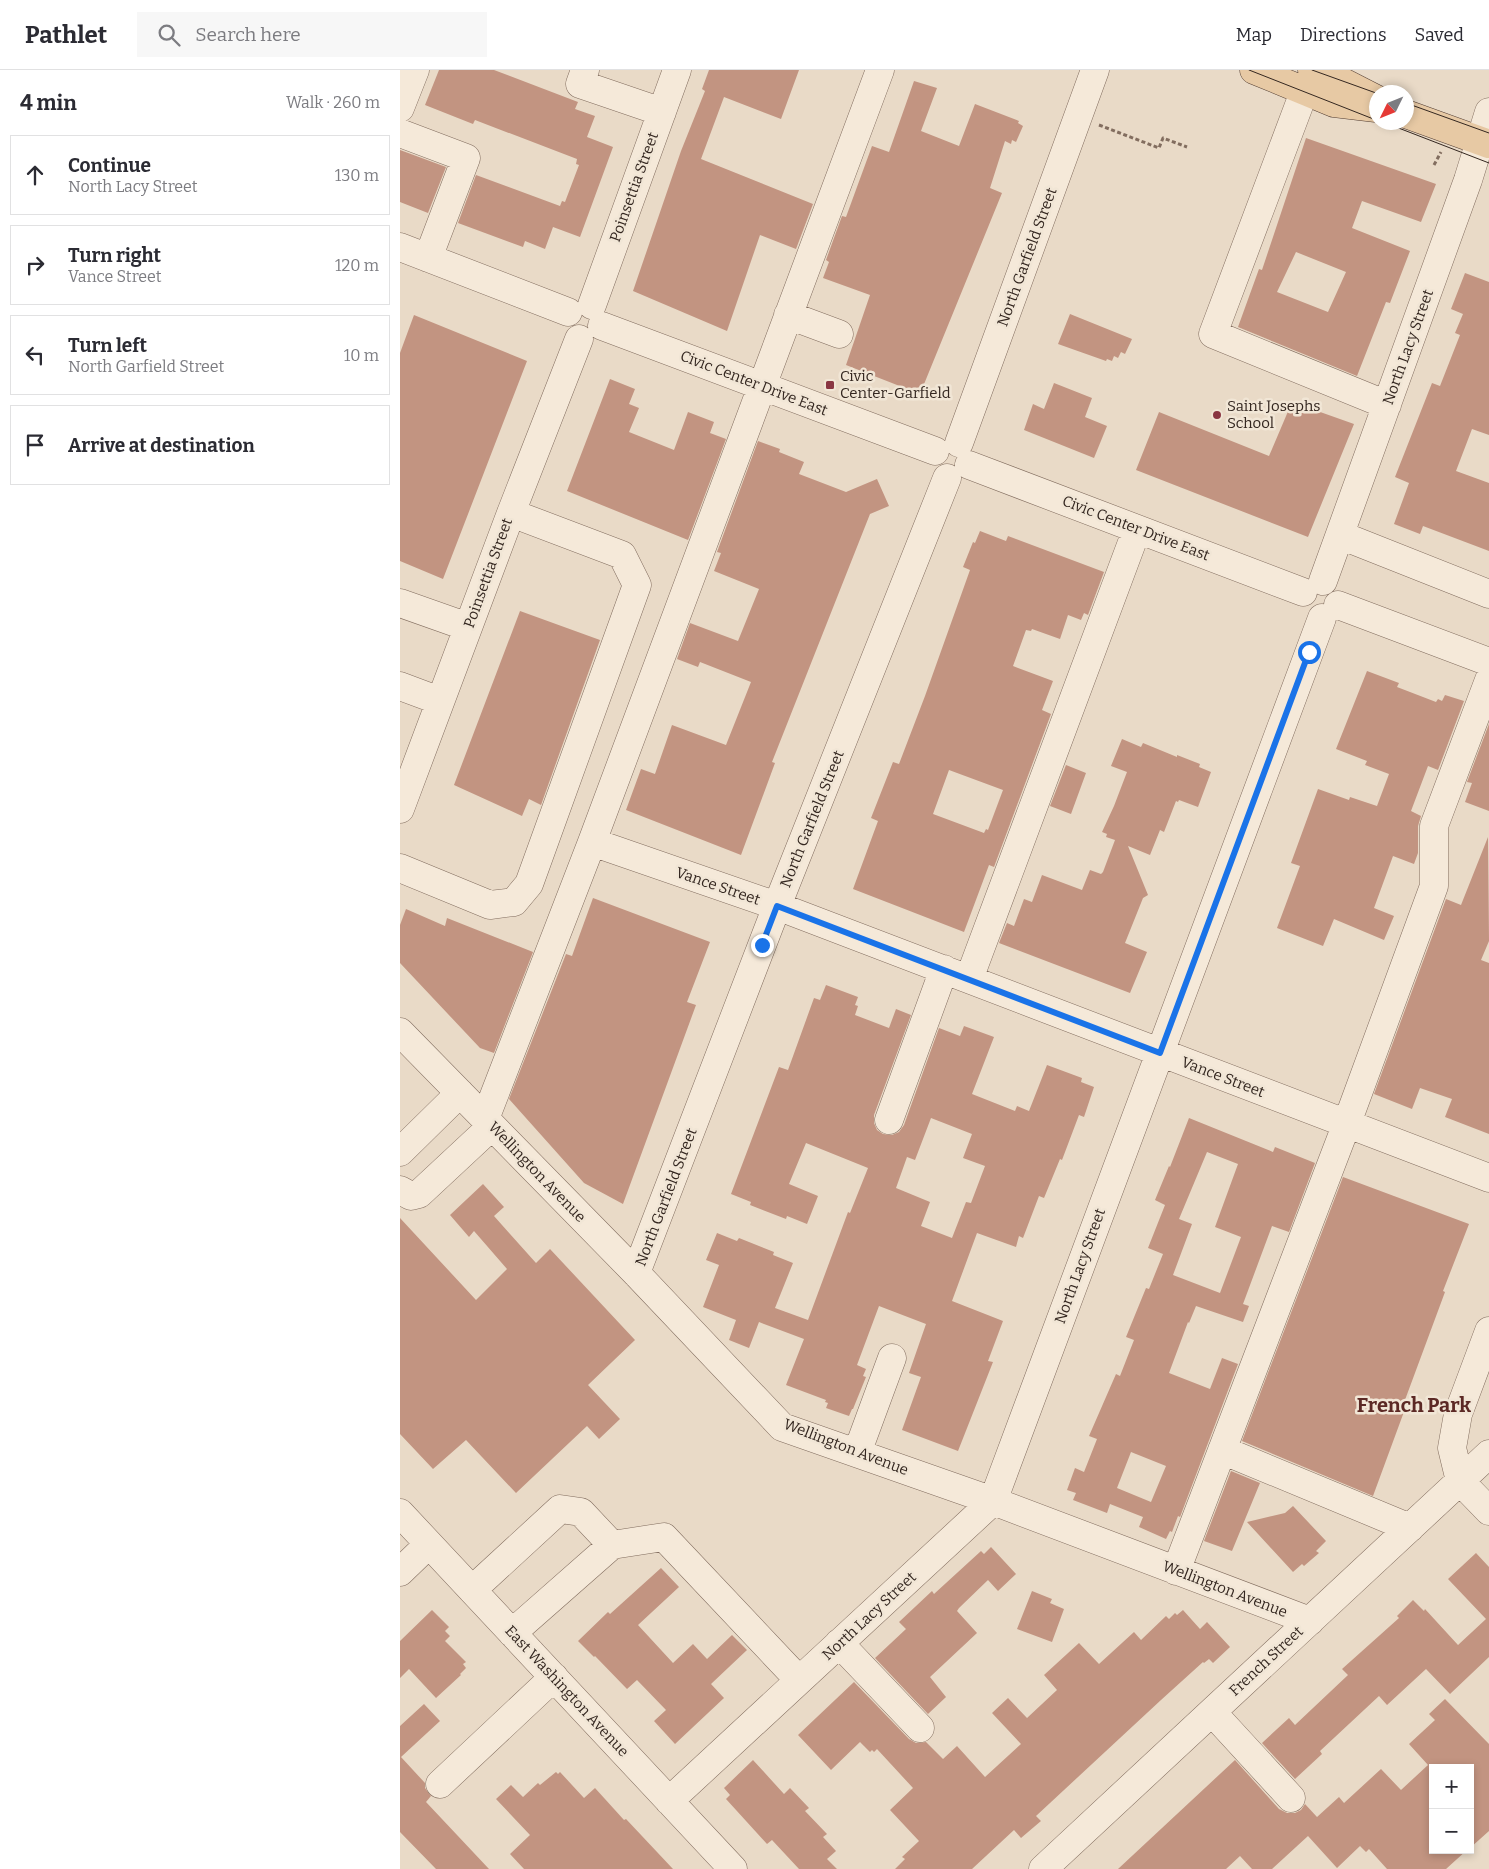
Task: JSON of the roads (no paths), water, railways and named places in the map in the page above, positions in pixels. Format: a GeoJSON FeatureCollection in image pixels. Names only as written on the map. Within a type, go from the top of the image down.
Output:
{"type":"FeatureCollection","features":[{"type":"Feature","properties":{"kind":"main road"},"geometry":{"type":"LineString","coordinates":[[1254,70],[1341,81],[1369,95]]}},
{"type":"Feature","properties":{"kind":"main road"},"geometry":{"type":"LineString","coordinates":[[1310,76],[1334,103],[1369,107]]}},
{"type":"Feature","properties":{"kind":"main road"},"geometry":{"type":"LineString","coordinates":[[1414,117],[1485,142]]}},
{"type":"Feature","properties":{"kind":"street"},"geometry":{"type":"LineString","coordinates":[[400,108],[415,70]]}},
{"type":"Feature","properties":{"kind":"street"},"geometry":{"type":"LineString","coordinates":[[585,70],[580,84],[662,112]]}},
{"type":"Feature","properties":{"kind":"street","name":"Poinsettia Street"},"geometry":{"type":"LineString","coordinates":[[400,809],[585,321],[677,70]]}},
{"type":"Feature","properties":{"kind":"street"},"geometry":{"type":"LineString","coordinates":[[400,1190],[411,1196],[419,1194],[489,1122],[880,70]]}},
{"type":"Feature","properties":{"kind":"street","name":"North Garfield Street"},"geometry":{"type":"LineString","coordinates":[[636,1274],[777,906],[952,459],[1095,70]]}},
{"type":"Feature","properties":{"kind":"street"},"geometry":{"type":"LineString","coordinates":[[1310,76],[1213,334],[1387,405]]}},
{"type":"Feature","properties":{"kind":"street","name":"North Lacy Street"},"geometry":{"type":"LineString","coordinates":[[1313,586],[1340,535],[1468,180],[1485,142],[1489,112]]}},
{"type":"Feature","properties":{"kind":"street"},"geometry":{"type":"LineString","coordinates":[[400,132],[466,158],[428,258]]}},
{"type":"Feature","properties":{"kind":"street","name":"Civic Center Drive East"},"geometry":{"type":"LineString","coordinates":[[400,247],[585,321],[1137,528],[1313,586]]}},
{"type":"Feature","properties":{"kind":"street"},"geometry":{"type":"LineString","coordinates":[[788,315],[838,334]]}},
{"type":"Feature","properties":{"kind":"street"},"geometry":{"type":"LineString","coordinates":[[400,868],[490,905],[514,902],[529,884],[637,586],[622,555],[511,513]]}},
{"type":"Feature","properties":{"kind":"street"},"geometry":{"type":"LineString","coordinates":[[889,1120],[957,974],[1137,528]]}},
{"type":"Feature","properties":{"kind":"street"},"geometry":{"type":"LineString","coordinates":[[1340,535],[1489,594]]}},
{"type":"Feature","properties":{"kind":"street"},"geometry":{"type":"LineString","coordinates":[[1313,586],[1302,599],[1303,606],[1314,617],[1330,611],[1489,662]]}},
{"type":"Feature","properties":{"kind":"street"},"geometry":{"type":"LineString","coordinates":[[400,603],[468,627]]}},
{"type":"Feature","properties":{"kind":"street","name":"North Lacy Street"},"geometry":{"type":"LineString","coordinates":[[669,1801],[993,1501],[1160,1053],[1330,611]]}},
{"type":"Feature","properties":{"kind":"street"},"geometry":{"type":"LineString","coordinates":[[1176,1571],[1347,1123],[1434,886],[1434,826],[1489,680]]}},
{"type":"Feature","properties":{"kind":"street"},"geometry":{"type":"LineString","coordinates":[[400,686],[440,701]]}},
{"type":"Feature","properties":{"kind":"street","name":"Vance Street"},"geometry":{"type":"LineString","coordinates":[[592,842],[777,906],[1489,1178]]}},
{"type":"Feature","properties":{"kind":"street","name":"Wellington Avenue"},"geometry":{"type":"LineString","coordinates":[[400,1032],[782,1427],[993,1501],[1310,1621]]}},
{"type":"Feature","properties":{"kind":"street"},"geometry":{"type":"LineString","coordinates":[[400,1152],[460,1093]]}},
{"type":"Feature","properties":{"kind":"street"},"geometry":{"type":"LineString","coordinates":[[1489,1331],[1458,1414],[1452,1448],[1460,1481],[1489,1512]]}},
{"type":"Feature","properties":{"kind":"street"},"geometry":{"type":"LineString","coordinates":[[857,1453],[892,1358]]}},
{"type":"Feature","properties":{"kind":"street"},"geometry":{"type":"LineString","coordinates":[[1222,1450],[1410,1528]]}},
{"type":"Feature","properties":{"kind":"street","name":"French Street"},"geometry":{"type":"LineString","coordinates":[[1043,1869],[1489,1454]]}},
{"type":"Feature","properties":{"kind":"street"},"geometry":{"type":"LineString","coordinates":[[472,1590],[560,1509],[581,1512],[612,1546]]}},
{"type":"Feature","properties":{"kind":"street","name":"East Washington Avenue"},"geometry":{"type":"LineString","coordinates":[[400,1513],[733,1869]]}},
{"type":"Feature","properties":{"kind":"street"},"geometry":{"type":"LineString","coordinates":[[512,1633],[612,1546],[664,1537],[799,1680]]}},
{"type":"Feature","properties":{"kind":"street"},"geometry":{"type":"LineString","coordinates":[[400,1572],[430,1544]]}},
{"type":"Feature","properties":{"kind":"street"},"geometry":{"type":"LineString","coordinates":[[839,1643],[920,1728]]}},
{"type":"Feature","properties":{"kind":"street"},"geometry":{"type":"LineString","coordinates":[[440,1784],[554,1677]]}},
{"type":"Feature","properties":{"kind":"street"},"geometry":{"type":"LineString","coordinates":[[1212,1712],[1291,1798]]}},
{"type":"Feature","properties":{"kind":"tram line"},"geometry":{"type":"LineString","coordinates":[[1249,70],[1369,117]]}},
{"type":"Feature","properties":{"kind":"tram line"},"geometry":{"type":"LineString","coordinates":[[1312,70],[1369,90]]}},
{"type":"Feature","properties":{"kind":"tram line"},"geometry":{"type":"LineString","coordinates":[[1414,106],[1489,133]]}},
{"type":"Feature","properties":{"kind":"tram line"},"geometry":{"type":"LineString","coordinates":[[1404,130],[1489,163]]}},
{"type":"Feature","properties":{"kind":"place","name":"Civic Center-Garfield"},"geometry":{"type":"Point","coordinates":[830,385]}},
{"type":"Feature","properties":{"kind":"place","name":"Saint Josephs School"},"geometry":{"type":"Point","coordinates":[1217,415]}},
{"type":"Feature","properties":{"kind":"district","name":"French Park"},"geometry":{"type":"Point","coordinates":[1414,1405]}}]}
